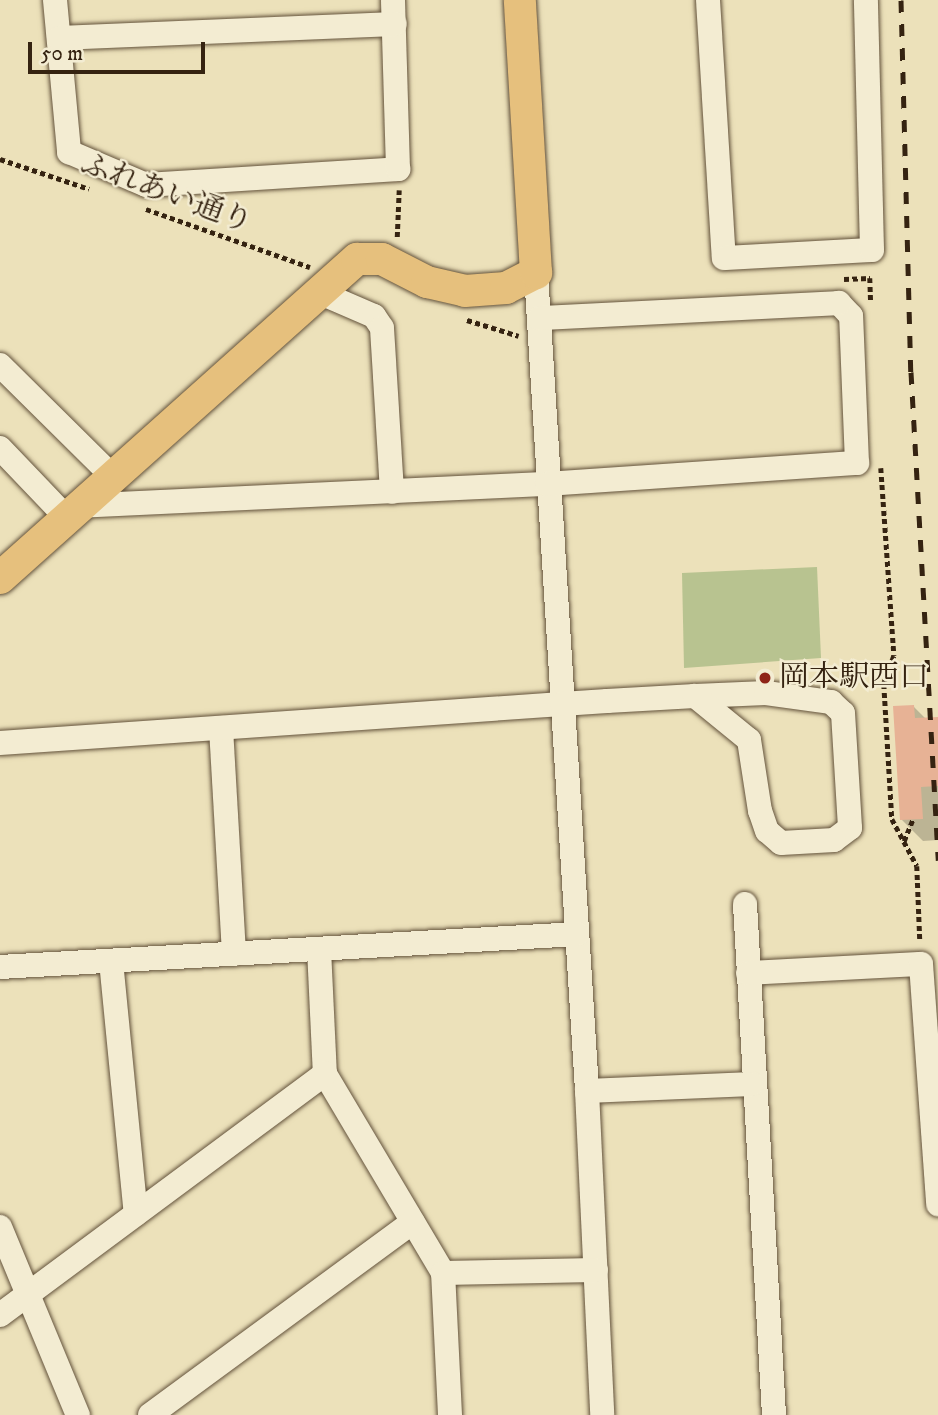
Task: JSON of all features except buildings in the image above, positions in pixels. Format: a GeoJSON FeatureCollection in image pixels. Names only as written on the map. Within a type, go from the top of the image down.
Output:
{"type":"FeatureCollection","features":[{"type":"Feature","properties":{"kind":"main road"},"geometry":{"type":"LineString","coordinates":[[0,578],[317,281],[357,259],[369,257],[392,263],[427,282],[466,290],[506,288],[536,273],[520,0]]}},
{"type":"Feature","properties":{"kind":"street"},"geometry":{"type":"LineString","coordinates":[[55,0],[69,152],[146,184],[398,169],[394,12],[59,38]]}},
{"type":"Feature","properties":{"kind":"street"},"geometry":{"type":"LineString","coordinates":[[708,0],[724,258],[872,250],[866,0]]}},
{"type":"Feature","properties":{"kind":"street"},"geometry":{"type":"LineString","coordinates":[[536,273],[547,484],[587,1091],[602,1415]]}},
{"type":"Feature","properties":{"kind":"street"},"geometry":{"type":"LineString","coordinates":[[317,281],[374,316],[382,328],[392,492]]}},
{"type":"Feature","properties":{"kind":"street"},"geometry":{"type":"LineString","coordinates":[[0,448],[71,511],[857,463],[851,316],[847,308],[830,300],[539,318]]}},
{"type":"Feature","properties":{"kind":"street"},"geometry":{"type":"LineString","coordinates":[[0,365],[111,475]]}},
{"type":"Feature","properties":{"kind":"street"},"geometry":{"type":"LineString","coordinates":[[0,743],[562,704],[695,696],[766,693],[838,707],[843,713],[850,828],[834,840],[780,843],[767,831],[760,811],[749,740],[695,696]]}},
{"type":"Feature","properties":{"kind":"street"},"geometry":{"type":"LineString","coordinates":[[221,728],[233,954]]}},
{"type":"Feature","properties":{"kind":"street"},"geometry":{"type":"LineString","coordinates":[[745,904],[752,1084],[774,1415]]}},
{"type":"Feature","properties":{"kind":"street"},"geometry":{"type":"LineString","coordinates":[[0,967],[577,934]]}},
{"type":"Feature","properties":{"kind":"street"},"geometry":{"type":"LineString","coordinates":[[319,949],[325,1074],[443,1273],[450,1415]]}},
{"type":"Feature","properties":{"kind":"street"},"geometry":{"type":"LineString","coordinates":[[111,961],[136,1214]]}},
{"type":"Feature","properties":{"kind":"street"},"geometry":{"type":"LineString","coordinates":[[748,973],[921,964],[938,1204]]}},
{"type":"Feature","properties":{"kind":"street"},"geometry":{"type":"LineString","coordinates":[[0,1315],[325,1074]]}},
{"type":"Feature","properties":{"kind":"street"},"geometry":{"type":"LineString","coordinates":[[587,1091],[752,1084]]}},
{"type":"Feature","properties":{"kind":"street"},"geometry":{"type":"LineString","coordinates":[[150,1415],[413,1222]]}},
{"type":"Feature","properties":{"kind":"street"},"geometry":{"type":"LineString","coordinates":[[0,1227],[78,1415]]}},
{"type":"Feature","properties":{"kind":"street"},"geometry":{"type":"LineString","coordinates":[[443,1273],[596,1270]]}},
{"type":"Feature","properties":{"kind":"path","name":"ふれあい通り"},"geometry":{"type":"LineString","coordinates":[[0,159],[98,192]]}},
{"type":"Feature","properties":{"kind":"path"},"geometry":{"type":"LineString","coordinates":[[392,263],[400,220],[398,169]]}},
{"type":"Feature","properties":{"kind":"path","name":"ふれあい通り"},"geometry":{"type":"LineString","coordinates":[[137,206],[317,281]]}},
{"type":"Feature","properties":{"kind":"path"},"geometry":{"type":"LineString","coordinates":[[842,279],[870,278],[872,317]]}},
{"type":"Feature","properties":{"kind":"path"},"geometry":{"type":"LineString","coordinates":[[881,460],[894,656],[884,684],[892,819],[917,866],[921,964]]}},
{"type":"Feature","properties":{"kind":"path"},"geometry":{"type":"LineString","coordinates":[[904,841],[913,819]]}},
{"type":"Feature","properties":{"kind":"green space"},"geometry":{"type":"Polygon","coordinates":[[[817,567],[821,658],[684,668],[682,573],[817,567]]]}},
{"type":"Feature","properties":{"kind":"railway"},"geometry":{"type":"LineString","coordinates":[[901,0],[911,372],[938,860]]}},
{"type":"Feature","properties":{"kind":"place","name":"岡本駅西口"},"geometry":{"type":"Point","coordinates":[765,678]}}]}
